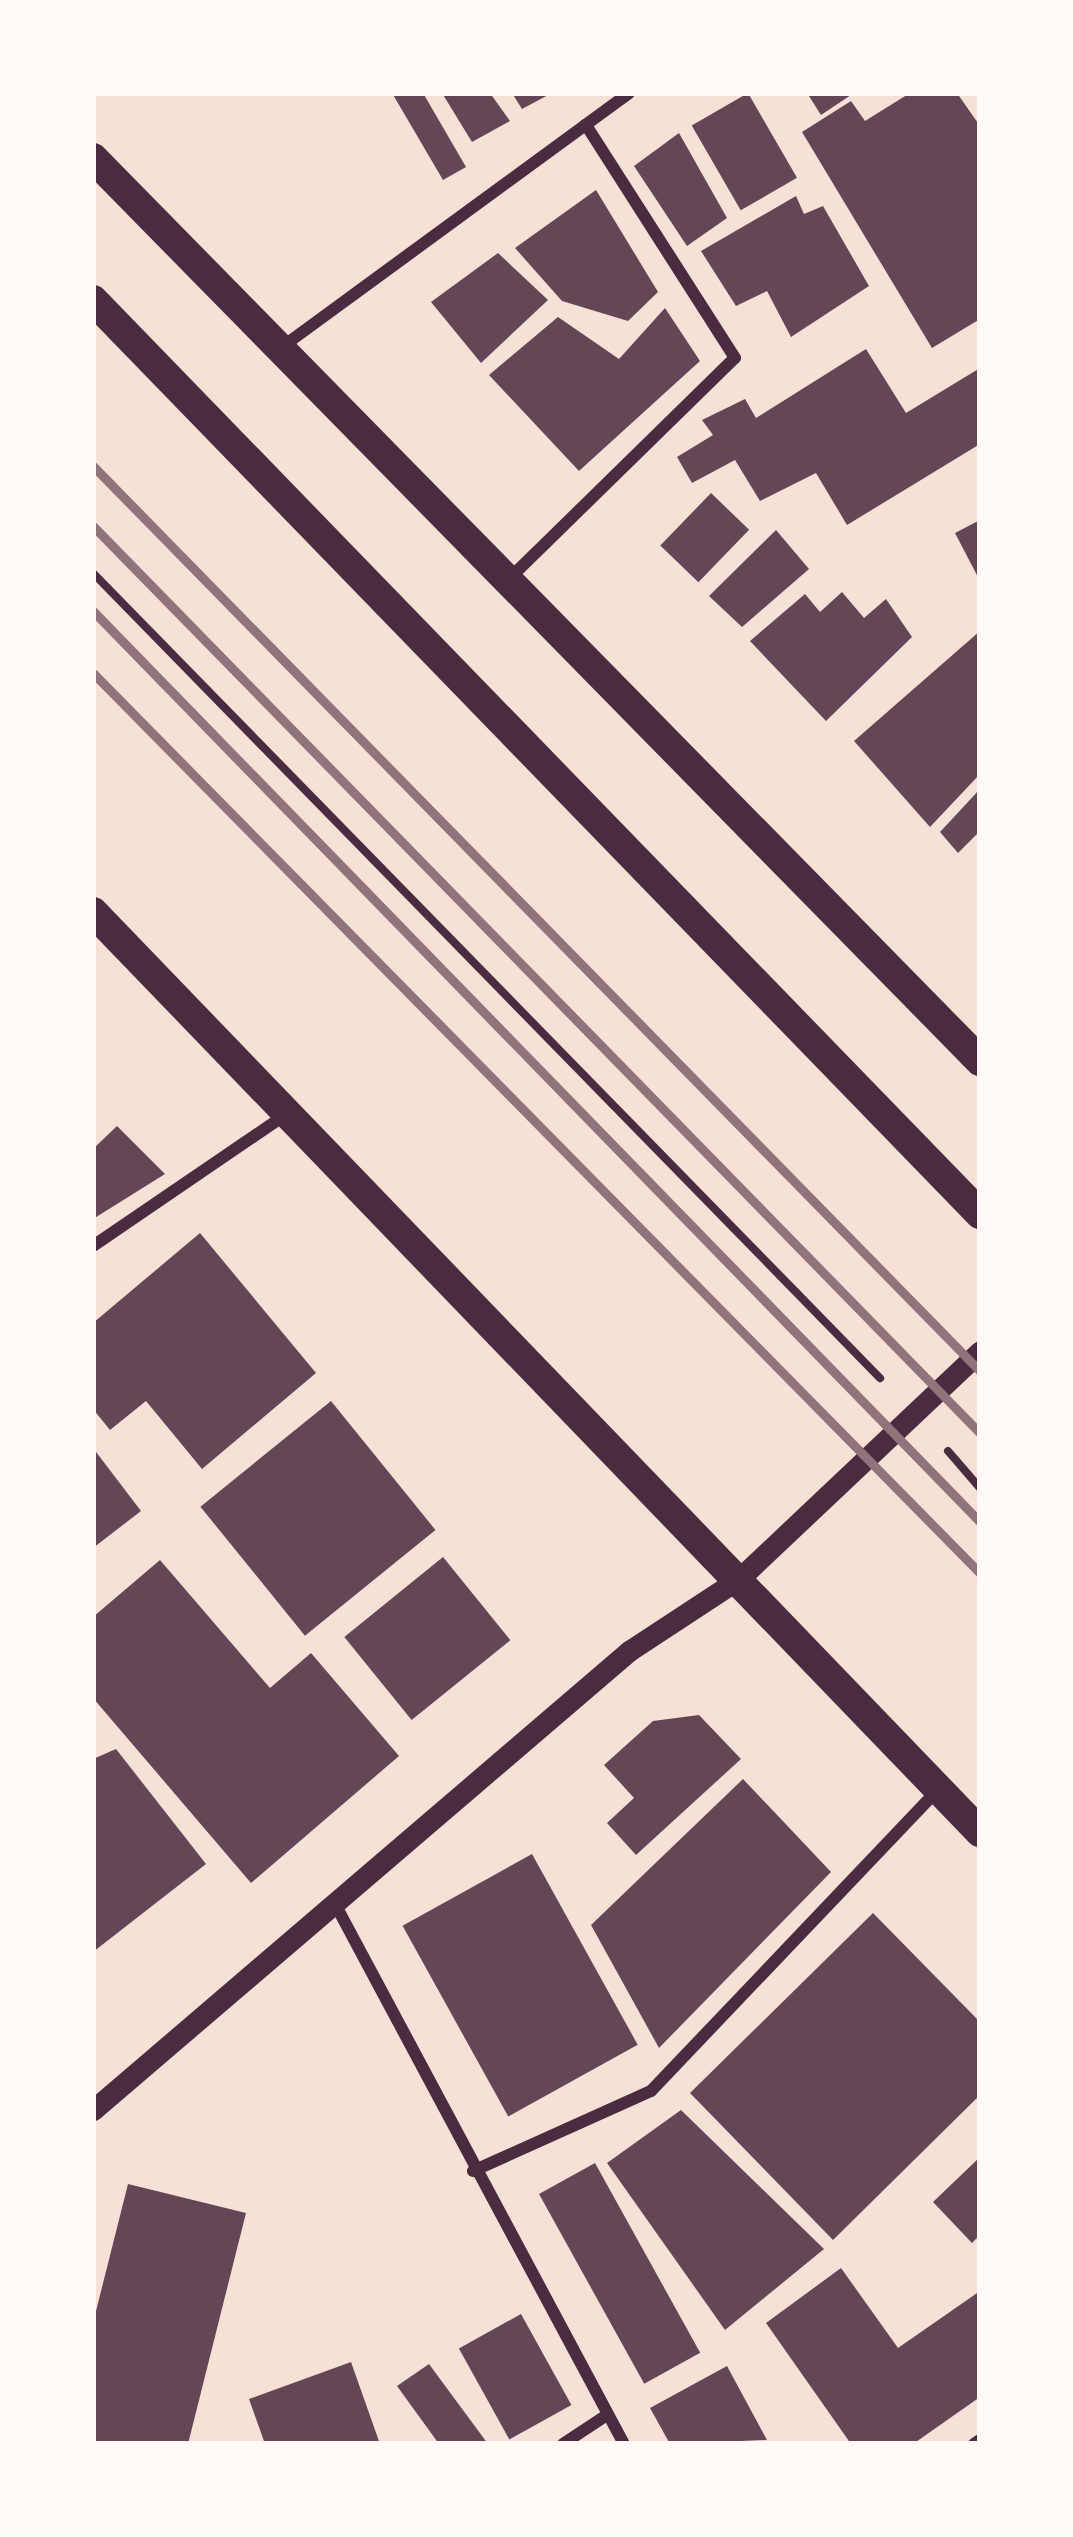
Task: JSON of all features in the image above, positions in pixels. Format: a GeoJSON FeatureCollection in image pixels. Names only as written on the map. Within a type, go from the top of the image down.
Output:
{"type":"FeatureCollection","features":[{"type":"Feature","properties":{"kind":"main road"},"geometry":{"type":"LineString","coordinates":[[93,158],[276,351],[980,1061]]}},
{"type":"Feature","properties":{"kind":"main road"},"geometry":{"type":"LineString","coordinates":[[93,300],[980,1214]]}},
{"type":"Feature","properties":{"kind":"main road"},"geometry":{"type":"LineString","coordinates":[[93,912],[980,1832]]}},
{"type":"Feature","properties":{"kind":"street"},"geometry":{"type":"LineString","coordinates":[[604,93],[612,106]]}},
{"type":"Feature","properties":{"kind":"street"},"geometry":{"type":"LineString","coordinates":[[276,351],[629,93]]}},
{"type":"Feature","properties":{"kind":"street"},"geometry":{"type":"LineString","coordinates":[[506,582],[735,358],[586,125]]}},
{"type":"Feature","properties":{"kind":"street"},"geometry":{"type":"LineString","coordinates":[[93,1246],[286,1114]]}},
{"type":"Feature","properties":{"kind":"street"},"geometry":{"type":"LineString","coordinates":[[93,2110],[629,1651],[740,1578],[980,1351]]}},
{"type":"Feature","properties":{"kind":"street"},"geometry":{"type":"LineString","coordinates":[[473,2171],[651,2092],[939,1790]]}},
{"type":"Feature","properties":{"kind":"street"},"geometry":{"type":"LineString","coordinates":[[333,1900],[473,2171],[624,2444]]}},
{"type":"Feature","properties":{"kind":"street"},"geometry":{"type":"LineString","coordinates":[[563,2444],[607,2415]]}},
{"type":"Feature","properties":{"kind":"path"},"geometry":{"type":"LineString","coordinates":[[93,573],[912,1411],[980,1488]]}},
{"type":"Feature","properties":{"kind":"building"},"geometry":{"type":"Polygon","coordinates":[[[392,93],[423,93],[466,167],[443,180],[392,93]]]}},
{"type":"Feature","properties":{"kind":"building"},"geometry":{"type":"Polygon","coordinates":[[[442,93],[490,93],[510,121],[472,142],[442,93]]]}},
{"type":"Feature","properties":{"kind":"building"},"geometry":{"type":"Polygon","coordinates":[[[512,93],[552,93],[522,109],[512,93]]]}},
{"type":"Feature","properties":{"kind":"building"},"geometry":{"type":"Polygon","coordinates":[[[748,93],[797,178],[741,210],[692,126],[748,93]]]}},
{"type":"Feature","properties":{"kind":"building"},"geometry":{"type":"Polygon","coordinates":[[[807,93],[854,93],[821,115],[807,93]]]}},
{"type":"Feature","properties":{"kind":"building"},"geometry":{"type":"Polygon","coordinates":[[[910,93],[957,93],[980,126],[980,319],[932,348],[802,132],[851,101],[865,121],[910,93]]]}},
{"type":"Feature","properties":{"kind":"building"},"geometry":{"type":"Polygon","coordinates":[[[679,133],[727,218],[687,246],[634,166],[679,133]]]}},
{"type":"Feature","properties":{"kind":"building"},"geometry":{"type":"Polygon","coordinates":[[[596,190],[658,292],[628,321],[562,301],[515,248],[596,190]]]}},
{"type":"Feature","properties":{"kind":"building"},"geometry":{"type":"Polygon","coordinates":[[[796,196],[804,214],[823,206],[869,286],[791,337],[767,291],[736,306],[701,251],[796,196]]]}},
{"type":"Feature","properties":{"kind":"building"},"geometry":{"type":"Polygon","coordinates":[[[498,253],[548,300],[481,363],[431,302],[498,253]]]}},
{"type":"Feature","properties":{"kind":"building"},"geometry":{"type":"Polygon","coordinates":[[[665,308],[700,361],[579,471],[489,375],[558,317],[619,359],[665,308]]]}},
{"type":"Feature","properties":{"kind":"building"},"geometry":{"type":"Polygon","coordinates":[[[866,349],[906,413],[980,368],[980,444],[847,525],[816,473],[760,501],[735,460],[692,483],[677,457],[713,435],[702,420],[745,399],[756,418],[866,349]]]}},
{"type":"Feature","properties":{"kind":"building"},"geometry":{"type":"Polygon","coordinates":[[[711,493],[749,530],[698,582],[660,546],[711,493]]]}},
{"type":"Feature","properties":{"kind":"building"},"geometry":{"type":"Polygon","coordinates":[[[980,520],[980,581],[955,533],[980,520]]]}},
{"type":"Feature","properties":{"kind":"building"},"geometry":{"type":"Polygon","coordinates":[[[776,530],[809,569],[742,627],[709,596],[776,530]]]}},
{"type":"Feature","properties":{"kind":"building"},"geometry":{"type":"Polygon","coordinates":[[[842,592],[864,618],[886,599],[912,637],[826,721],[750,641],[805,594],[820,612],[842,592]]]}},
{"type":"Feature","properties":{"kind":"building"},"geometry":{"type":"Polygon","coordinates":[[[980,631],[980,774],[930,827],[854,741],[980,631]]]}},
{"type":"Feature","properties":{"kind":"building"},"geometry":{"type":"Polygon","coordinates":[[[980,789],[980,831],[958,853],[940,832],[980,789]]]}},
{"type":"Feature","properties":{"kind":"building"},"geometry":{"type":"Polygon","coordinates":[[[117,1126],[165,1174],[93,1219],[93,1149],[117,1126]]]}},
{"type":"Feature","properties":{"kind":"building"},"geometry":{"type":"Polygon","coordinates":[[[200,1233],[316,1373],[202,1469],[146,1401],[110,1430],[93,1409],[93,1323],[200,1233]]]}},
{"type":"Feature","properties":{"kind":"building"},"geometry":{"type":"Polygon","coordinates":[[[331,1401],[435,1530],[305,1636],[200,1507],[331,1401]]]}},
{"type":"Feature","properties":{"kind":"building"},"geometry":{"type":"Polygon","coordinates":[[[93,1448],[141,1511],[93,1548],[93,1448]]]}},
{"type":"Feature","properties":{"kind":"building"},"geometry":{"type":"Polygon","coordinates":[[[443,1557],[510,1640],[412,1720],[344,1637],[443,1557]]]}},
{"type":"Feature","properties":{"kind":"building"},"geometry":{"type":"Polygon","coordinates":[[[160,1560],[270,1688],[311,1653],[399,1756],[251,1883],[93,1698],[93,1617],[160,1560]]]}},
{"type":"Feature","properties":{"kind":"building"},"geometry":{"type":"Polygon","coordinates":[[[699,1715],[741,1759],[636,1855],[607,1823],[634,1798],[604,1765],[653,1721],[699,1715]]]}},
{"type":"Feature","properties":{"kind":"building"},"geometry":{"type":"Polygon","coordinates":[[[116,1749],[206,1864],[93,1952],[93,1759],[116,1749]]]}},
{"type":"Feature","properties":{"kind":"building"},"geometry":{"type":"Polygon","coordinates":[[[743,1779],[831,1872],[659,2048],[591,1925],[743,1779]]]}},
{"type":"Feature","properties":{"kind":"building"},"geometry":{"type":"Polygon","coordinates":[[[532,1854],[638,2045],[508,2116],[403,1926],[532,1854]]]}},
{"type":"Feature","properties":{"kind":"building"},"geometry":{"type":"Polygon","coordinates":[[[873,1913],[980,2022],[980,2095],[833,2240],[690,2093],[873,1913]]]}},
{"type":"Feature","properties":{"kind":"building"},"geometry":{"type":"Polygon","coordinates":[[[681,2110],[824,2249],[725,2330],[607,2163],[681,2110]]]}},
{"type":"Feature","properties":{"kind":"building"},"geometry":{"type":"Polygon","coordinates":[[[980,2157],[980,2235],[972,2243],[933,2202],[980,2157]]]}},
{"type":"Feature","properties":{"kind":"building"},"geometry":{"type":"Polygon","coordinates":[[[595,2163],[700,2353],[644,2384],[539,2194],[595,2163]]]}},
{"type":"Feature","properties":{"kind":"building"},"geometry":{"type":"Polygon","coordinates":[[[128,2184],[246,2213],[188,2444],[93,2444],[93,2323],[128,2184]]]}},
{"type":"Feature","properties":{"kind":"building"},"geometry":{"type":"Polygon","coordinates":[[[841,2268],[898,2348],[980,2291],[980,2397],[913,2444],[851,2444],[766,2323],[841,2268]]]}},
{"type":"Feature","properties":{"kind":"building"},"geometry":{"type":"Polygon","coordinates":[[[521,2314],[571,2405],[509,2439],[459,2348],[521,2314]]]}},
{"type":"Feature","properties":{"kind":"building"},"geometry":{"type":"Polygon","coordinates":[[[351,2362],[380,2444],[265,2444],[249,2399],[351,2362]]]}},
{"type":"Feature","properties":{"kind":"building"},"geometry":{"type":"Polygon","coordinates":[[[429,2364],[488,2444],[439,2444],[397,2386],[429,2364]]]}},
{"type":"Feature","properties":{"kind":"building"},"geometry":{"type":"Polygon","coordinates":[[[727,2366],[767,2440],[670,2444],[650,2408],[727,2366]]]}},
{"type":"Feature","properties":{"kind":"railway"},"geometry":{"type":"LineString","coordinates":[[93,466],[980,1371]]}},
{"type":"Feature","properties":{"kind":"railway"},"geometry":{"type":"LineString","coordinates":[[93,526],[980,1433]]}},
{"type":"Feature","properties":{"kind":"railway"},"geometry":{"type":"LineString","coordinates":[[93,611],[980,1522]]}},
{"type":"Feature","properties":{"kind":"railway"},"geometry":{"type":"LineString","coordinates":[[93,673],[980,1573]]}}]}
